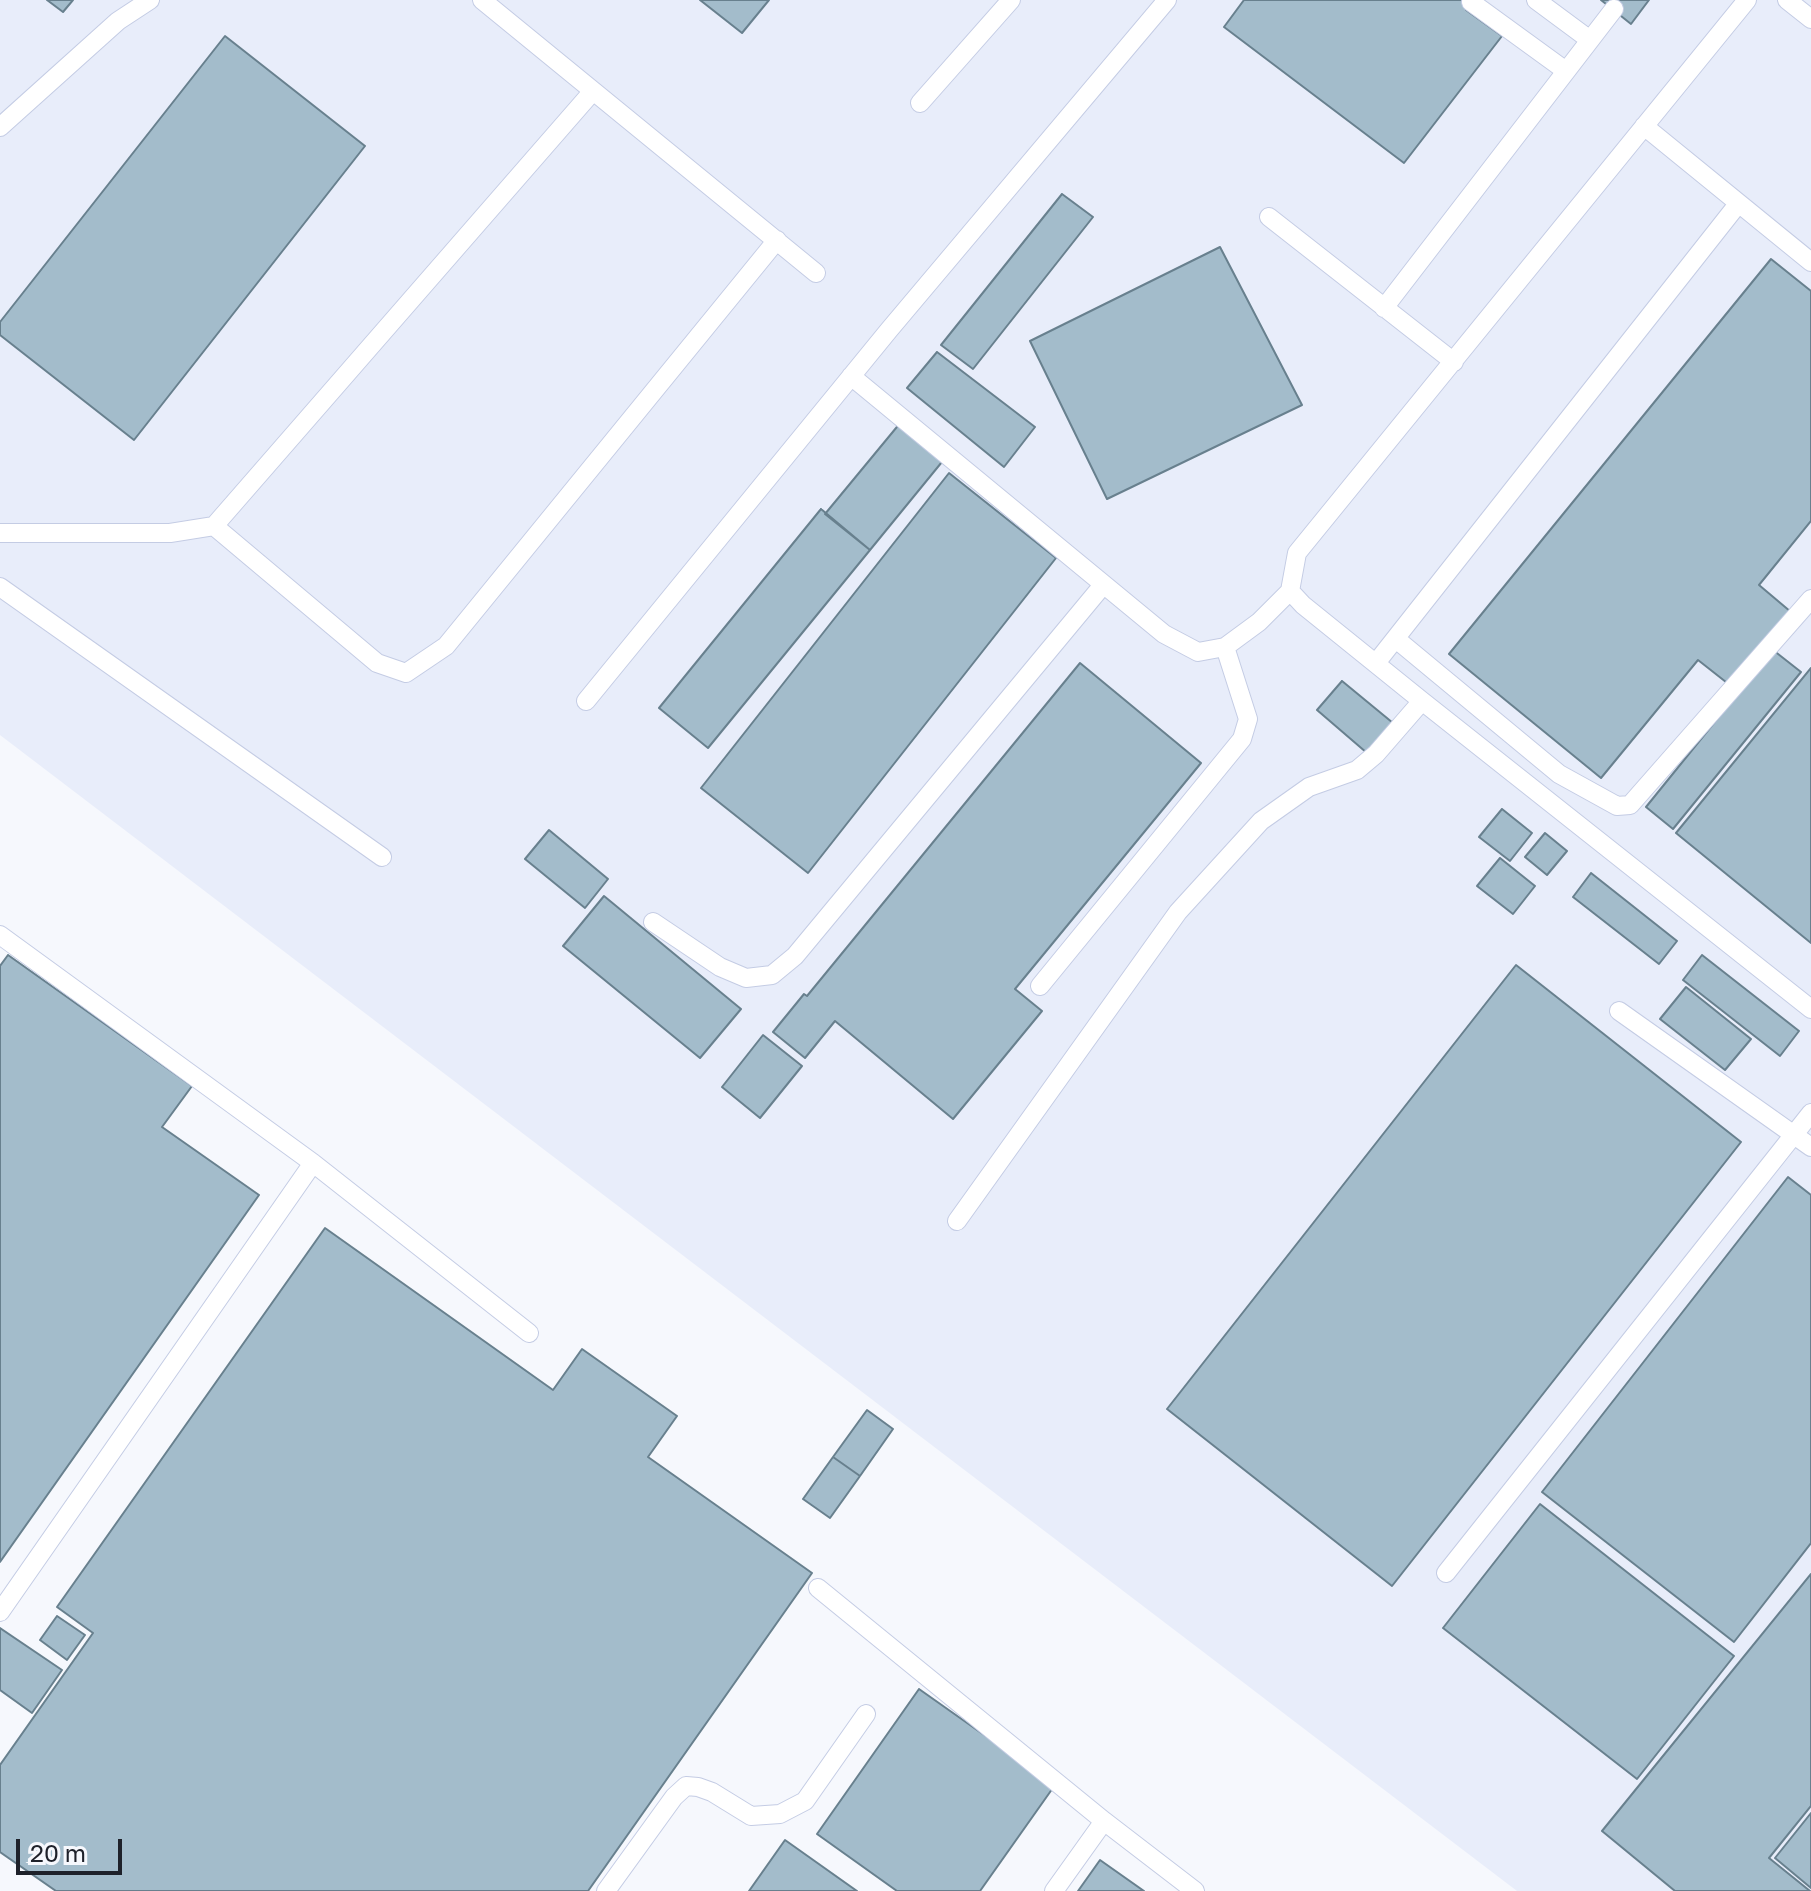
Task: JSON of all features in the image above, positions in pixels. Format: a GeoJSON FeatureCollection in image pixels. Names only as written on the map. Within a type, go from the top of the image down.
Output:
{"type":"FeatureCollection","features":[{"type":"Feature","properties":{"kind":"lane"},"geometry":{"type":"LineString","coordinates":[[0,127],[118,21],[150,0]]}},
{"type":"Feature","properties":{"kind":"lane"},"geometry":{"type":"LineString","coordinates":[[482,0],[816,273]]}},
{"type":"Feature","properties":{"kind":"lane"},"geometry":{"type":"LineString","coordinates":[[920,103],[1011,0]]}},
{"type":"Feature","properties":{"kind":"lane"},"geometry":{"type":"LineString","coordinates":[[586,701],[851,376],[1167,0]]}},
{"type":"Feature","properties":{"kind":"lane"},"geometry":{"type":"LineString","coordinates":[[851,376],[1164,634],[1198,652],[1225,647],[1259,622],[1290,591],[1297,553],[1747,0]]}},
{"type":"Feature","properties":{"kind":"lane"},"geometry":{"type":"LineString","coordinates":[[1787,0],[1811,19]]}},
{"type":"Feature","properties":{"kind":"lane"},"geometry":{"type":"LineString","coordinates":[[1471,2],[1566,71]]}},
{"type":"Feature","properties":{"kind":"lane"},"geometry":{"type":"LineString","coordinates":[[1541,2],[1590,40]]}},
{"type":"Feature","properties":{"kind":"lane"},"geometry":{"type":"LineString","coordinates":[[1384,308],[1614,9]]}},
{"type":"Feature","properties":{"kind":"lane"},"geometry":{"type":"LineString","coordinates":[[0,533],[170,533],[214,526],[593,91]]}},
{"type":"Feature","properties":{"kind":"lane"},"geometry":{"type":"LineString","coordinates":[[1644,126],[1811,262]]}},
{"type":"Feature","properties":{"kind":"lane"},"geometry":{"type":"LineString","coordinates":[[1376,663],[1738,204]]}},
{"type":"Feature","properties":{"kind":"lane"},"geometry":{"type":"LineString","coordinates":[[1269,217],[1454,362]]}},
{"type":"Feature","properties":{"kind":"lane"},"geometry":{"type":"LineString","coordinates":[[214,526],[377,663],[406,673],[446,646],[777,240]]}},
{"type":"Feature","properties":{"kind":"lane"},"geometry":{"type":"LineString","coordinates":[[653,922],[720,967],[746,978],[772,975],[795,956],[1103,585]]}},
{"type":"Feature","properties":{"kind":"lane"},"geometry":{"type":"LineString","coordinates":[[0,587],[382,857]]}},
{"type":"Feature","properties":{"kind":"lane"},"geometry":{"type":"LineString","coordinates":[[1290,591],[1303,605],[1422,701],[1811,1009]]}},
{"type":"Feature","properties":{"kind":"lane"},"geometry":{"type":"LineString","coordinates":[[1396,639],[1559,774],[1617,806],[1630,805],[1811,599]]}},
{"type":"Feature","properties":{"kind":"lane"},"geometry":{"type":"LineString","coordinates":[[1040,986],[1242,739],[1248,719],[1225,647]]}},
{"type":"Feature","properties":{"kind":"lane"},"geometry":{"type":"LineString","coordinates":[[957,1221],[1178,912],[1261,821],[1309,787],[1357,770],[1376,754],[1422,701]]}},
{"type":"Feature","properties":{"kind":"lane"},"geometry":{"type":"LineString","coordinates":[[0,935],[313,1163],[529,1333]]}},
{"type":"Feature","properties":{"kind":"lane"},"geometry":{"type":"LineString","coordinates":[[1619,1011],[1811,1147]]}},
{"type":"Feature","properties":{"kind":"lane"},"geometry":{"type":"LineString","coordinates":[[1446,1573],[1811,1113]]}},
{"type":"Feature","properties":{"kind":"lane"},"geometry":{"type":"LineString","coordinates":[[0,1612],[313,1163]]}},
{"type":"Feature","properties":{"kind":"lane"},"geometry":{"type":"LineString","coordinates":[[818,1588],[1104,1821],[1195,1891]]}},
{"type":"Feature","properties":{"kind":"lane"},"geometry":{"type":"LineString","coordinates":[[606,1891],[674,1797],[686,1786],[712,1792],[751,1816],[780,1814],[805,1801],[866,1714]]}},
{"type":"Feature","properties":{"kind":"lane"},"geometry":{"type":"LineString","coordinates":[[1054,1891],[1104,1821]]}},
{"type":"Feature","properties":{"kind":"shaded area"},"geometry":{"type":"Polygon","coordinates":[[[0,0],[1811,0],[1811,1891],[1517,1891],[0,735],[0,0]]]}},
{"type":"Feature","properties":{"kind":"building"},"geometry":{"type":"Polygon","coordinates":[[[47,0],[73,0],[63,12],[47,0]]]}},
{"type":"Feature","properties":{"kind":"building"},"geometry":{"type":"Polygon","coordinates":[[[700,0],[769,0],[742,33],[700,0]]]}},
{"type":"Feature","properties":{"kind":"building"},"geometry":{"type":"Polygon","coordinates":[[[1244,0],[1473,0],[1466,10],[1502,36],[1404,163],[1224,27],[1244,0]]]}},
{"type":"Feature","properties":{"kind":"building"},"geometry":{"type":"Polygon","coordinates":[[[1601,0],[1649,0],[1631,24],[1601,0]]]}},
{"type":"Feature","properties":{"kind":"building"},"geometry":{"type":"Polygon","coordinates":[[[225,36],[365,146],[134,440],[0,335],[0,322],[225,36]]]}},
{"type":"Feature","properties":{"kind":"building"},"geometry":{"type":"Polygon","coordinates":[[[1062,194],[1093,217],[973,369],[941,345],[1062,194]]]}},
{"type":"Feature","properties":{"kind":"building"},"geometry":{"type":"Polygon","coordinates":[[[1220,247],[1302,405],[1107,499],[1030,341],[1220,247]]]}},
{"type":"Feature","properties":{"kind":"building"},"geometry":{"type":"Polygon","coordinates":[[[1771,259],[1811,291],[1811,521],[1759,585],[1791,612],[1731,686],[1698,660],[1601,778],[1449,654],[1771,259]]]}},
{"type":"Feature","properties":{"kind":"building"},"geometry":{"type":"Polygon","coordinates":[[[937,352],[1035,427],[1004,467],[907,388],[937,352]]]}},
{"type":"Feature","properties":{"kind":"building"},"geometry":{"type":"Polygon","coordinates":[[[901,422],[946,457],[870,550],[825,514],[901,422]]]}},
{"type":"Feature","properties":{"kind":"building"},"geometry":{"type":"Polygon","coordinates":[[[949,473],[1056,558],[808,873],[701,788],[949,473]]]}},
{"type":"Feature","properties":{"kind":"building"},"geometry":{"type":"Polygon","coordinates":[[[821,509],[870,550],[708,748],[659,708],[821,509]]]}},
{"type":"Feature","properties":{"kind":"building"},"geometry":{"type":"Polygon","coordinates":[[[1773,650],[1801,672],[1673,829],[1646,807],[1773,650]]]}},
{"type":"Feature","properties":{"kind":"building"},"geometry":{"type":"Polygon","coordinates":[[[1080,663],[1201,763],[1015,989],[1042,1011],[953,1119],[835,1021],[805,1058],[773,1032],[804,994],[807,996],[1080,663]]]}},
{"type":"Feature","properties":{"kind":"building"},"geometry":{"type":"Polygon","coordinates":[[[1811,668],[1811,943],[1676,833],[1811,668]]]}},
{"type":"Feature","properties":{"kind":"building"},"geometry":{"type":"Polygon","coordinates":[[[1342,681],[1393,723],[1367,753],[1317,710],[1342,681]]]}},
{"type":"Feature","properties":{"kind":"building"},"geometry":{"type":"Polygon","coordinates":[[[1502,809],[1532,833],[1510,861],[1479,837],[1502,809]]]}},
{"type":"Feature","properties":{"kind":"building"},"geometry":{"type":"Polygon","coordinates":[[[549,830],[608,879],[585,908],[525,859],[549,830]]]}},
{"type":"Feature","properties":{"kind":"building"},"geometry":{"type":"Polygon","coordinates":[[[1545,833],[1567,851],[1547,875],[1525,857],[1545,833]]]}},
{"type":"Feature","properties":{"kind":"building"},"geometry":{"type":"Polygon","coordinates":[[[1500,858],[1535,886],[1513,914],[1477,886],[1500,858]]]}},
{"type":"Feature","properties":{"kind":"building"},"geometry":{"type":"Polygon","coordinates":[[[1591,873],[1677,941],[1659,964],[1573,897],[1591,873]]]}},
{"type":"Feature","properties":{"kind":"building"},"geometry":{"type":"Polygon","coordinates":[[[604,896],[741,1009],[700,1058],[563,946],[604,896]]]}},
{"type":"Feature","properties":{"kind":"building"},"geometry":{"type":"Polygon","coordinates":[[[8,955],[192,1086],[162,1127],[259,1195],[0,1562],[0,966],[8,955]]]}},
{"type":"Feature","properties":{"kind":"building"},"geometry":{"type":"Polygon","coordinates":[[[1702,955],[1799,1031],[1780,1056],[1683,980],[1702,955]]]}},
{"type":"Feature","properties":{"kind":"building"},"geometry":{"type":"Polygon","coordinates":[[[1516,965],[1741,1142],[1392,1586],[1167,1409],[1516,965]]]}},
{"type":"Feature","properties":{"kind":"building"},"geometry":{"type":"Polygon","coordinates":[[[1686,987],[1751,1039],[1725,1070],[1660,1019],[1686,987]]]}},
{"type":"Feature","properties":{"kind":"building"},"geometry":{"type":"Polygon","coordinates":[[[763,1035],[802,1066],[760,1118],[722,1087],[763,1035]]]}},
{"type":"Feature","properties":{"kind":"building"},"geometry":{"type":"Polygon","coordinates":[[[1788,1177],[1811,1195],[1811,1543],[1734,1642],[1542,1492],[1788,1177]]]}},
{"type":"Feature","properties":{"kind":"building"},"geometry":{"type":"Polygon","coordinates":[[[325,1228],[553,1390],[582,1349],[677,1416],[648,1457],[812,1573],[588,1891],[56,1891],[0,1852],[0,1765],[93,1633],[57,1607],[325,1228]]]}},
{"type":"Feature","properties":{"kind":"building"},"geometry":{"type":"Polygon","coordinates":[[[867,1410],[893,1429],[860,1476],[833,1457],[867,1410]]]}},
{"type":"Feature","properties":{"kind":"building"},"geometry":{"type":"Polygon","coordinates":[[[833,1457],[860,1476],[830,1518],[803,1499],[833,1457]]]}},
{"type":"Feature","properties":{"kind":"building"},"geometry":{"type":"Polygon","coordinates":[[[1540,1504],[1734,1656],[1637,1779],[1443,1628],[1540,1504]]]}},
{"type":"Feature","properties":{"kind":"building"},"geometry":{"type":"Polygon","coordinates":[[[1811,1574],[1811,1806],[1769,1858],[1810,1891],[1675,1891],[1602,1831],[1811,1574]]]}},
{"type":"Feature","properties":{"kind":"building"},"geometry":{"type":"Polygon","coordinates":[[[57,1616],[85,1635],[67,1660],[40,1640],[57,1616]]]}},
{"type":"Feature","properties":{"kind":"building"},"geometry":{"type":"Polygon","coordinates":[[[0,1628],[62,1670],[32,1713],[0,1690],[0,1628]]]}},
{"type":"Feature","properties":{"kind":"building"},"geometry":{"type":"Polygon","coordinates":[[[919,1689],[1055,1785],[980,1891],[897,1891],[817,1834],[919,1689]]]}},
{"type":"Feature","properties":{"kind":"building"},"geometry":{"type":"Polygon","coordinates":[[[1811,1813],[1811,1888],[1775,1858],[1811,1813]]]}},
{"type":"Feature","properties":{"kind":"building"},"geometry":{"type":"Polygon","coordinates":[[[785,1840],[857,1891],[749,1891],[785,1840]]]}},
{"type":"Feature","properties":{"kind":"building"},"geometry":{"type":"Polygon","coordinates":[[[1100,1860],[1144,1891],[1078,1891],[1100,1860]]]}}]}
